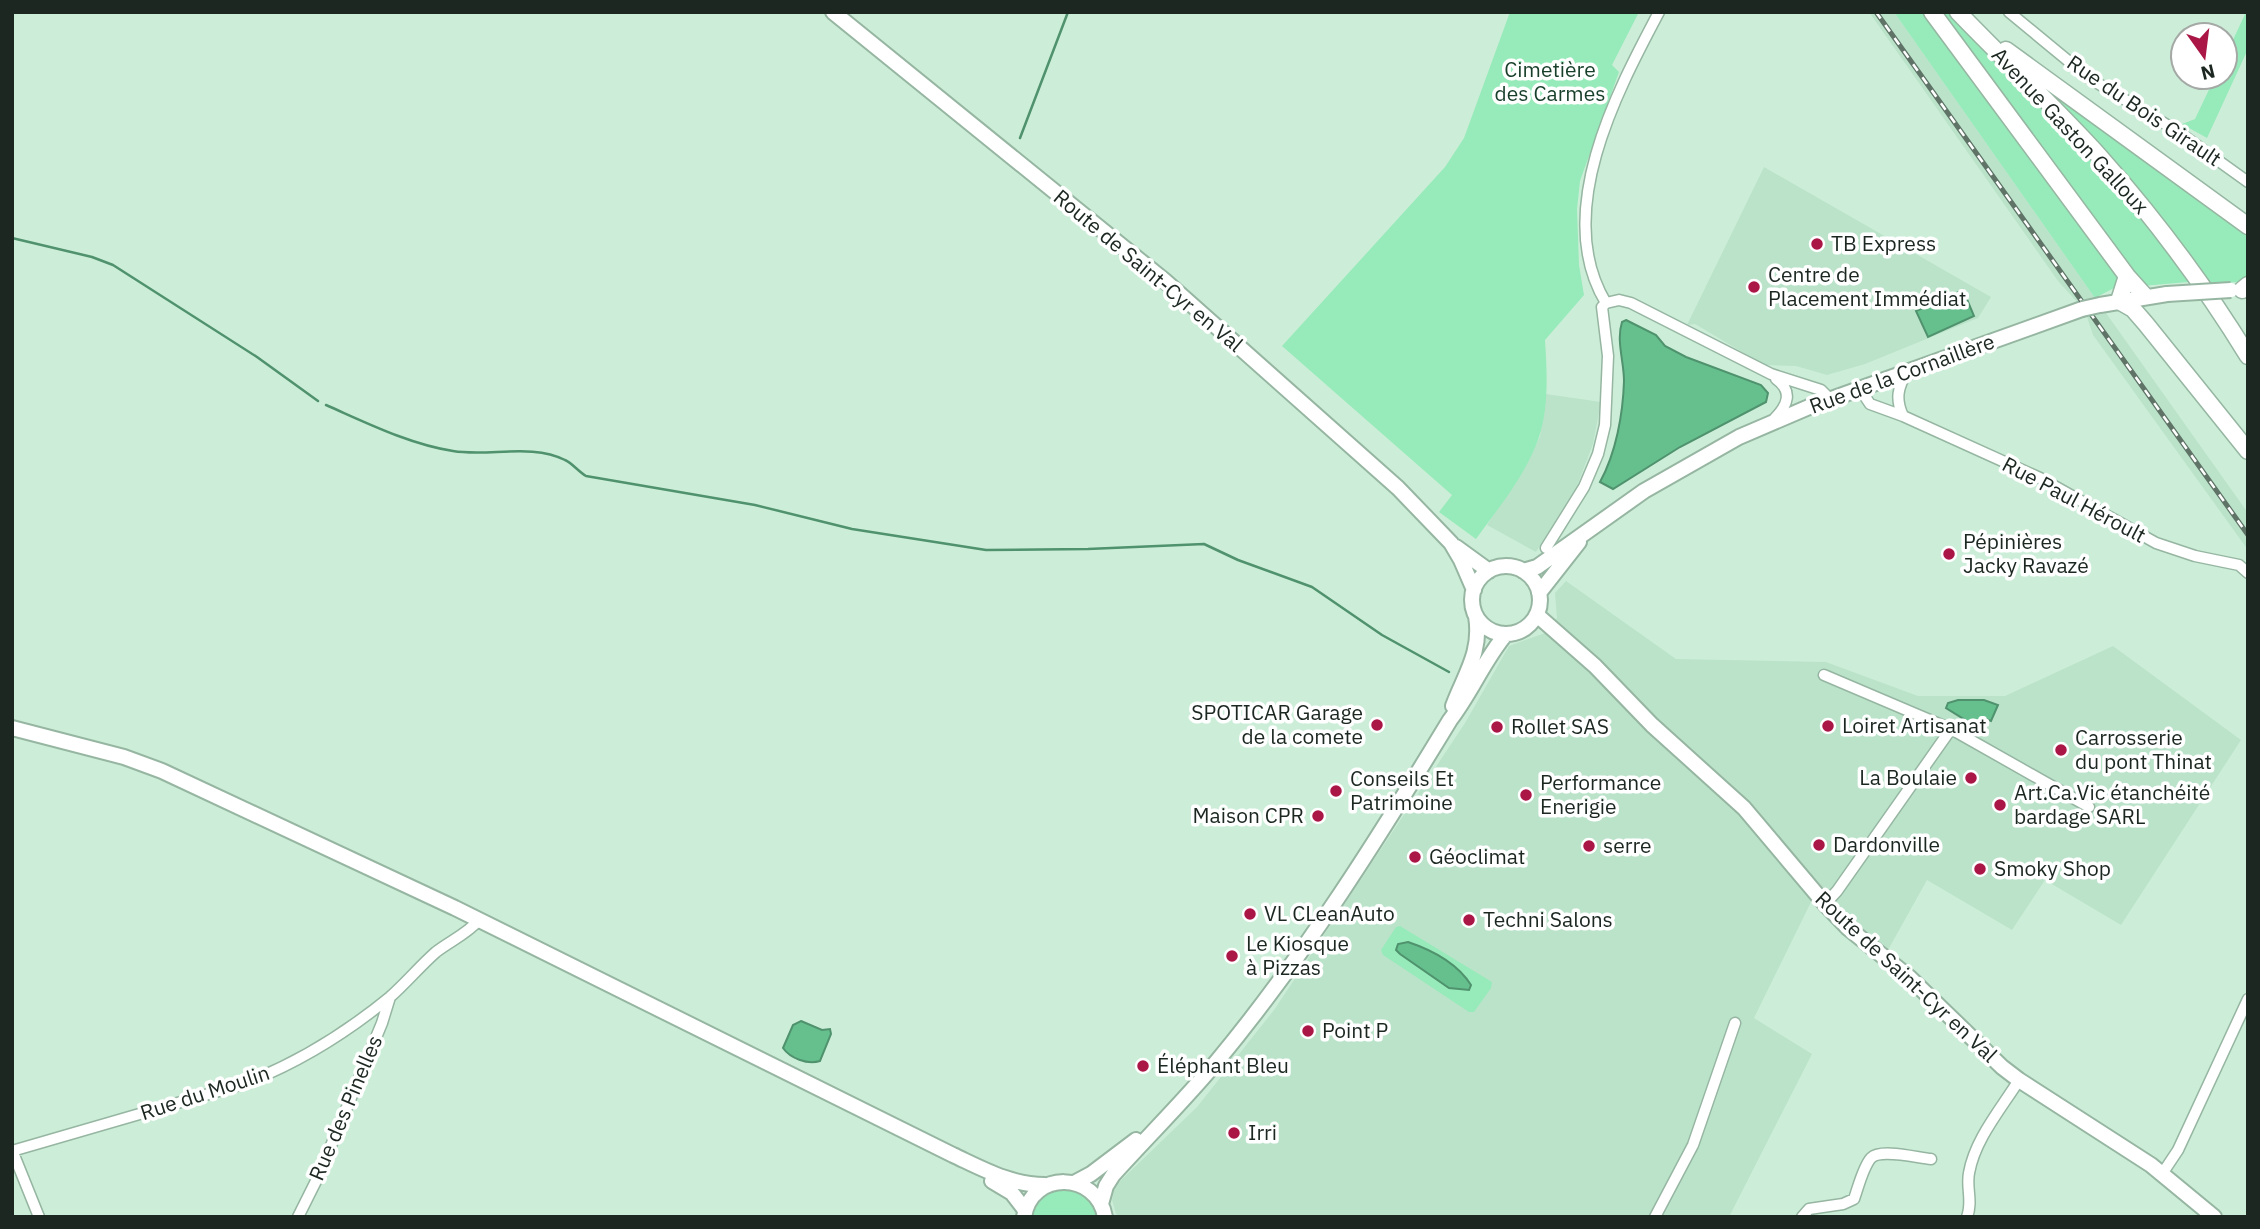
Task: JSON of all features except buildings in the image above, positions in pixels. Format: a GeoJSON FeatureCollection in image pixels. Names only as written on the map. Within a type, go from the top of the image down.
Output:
{"type":"FeatureCollection","features":[{"type":"Feature","properties":{"kind":"main road","name":"Route de Saint-Cyr en Val"},"geometry":{"type":"LineString","coordinates":[[833,12],[1165,281],[1398,488],[1451,543],[1489,571]]}},
{"type":"Feature","properties":{"kind":"main road"},"geometry":{"type":"LineString","coordinates":[[1932,12],[2127,276],[2157,295],[2145,310],[2146,324]]}},
{"type":"Feature","properties":{"kind":"main road"},"geometry":{"type":"LineString","coordinates":[[1960,14],[2033,71],[2248,226]]}},
{"type":"Feature","properties":{"kind":"main road","name":"Avenue Gaston Galloux"},"geometry":{"type":"LineString","coordinates":[[1960,14],[2076,131],[2136,199],[2203,287],[2248,356]]}},
{"type":"Feature","properties":{"kind":"main road"},"geometry":{"type":"LineString","coordinates":[[2127,276],[2119,301],[2133,309],[2146,324],[2248,451]]}},
{"type":"Feature","properties":{"kind":"main road","name":"Rue de la Cornaillère"},"geometry":{"type":"LineString","coordinates":[[1522,571],[1537,566],[1644,491],[1704,455],[1772,422],[2082,309],[2157,295],[2242,289]]}},
{"type":"Feature","properties":{"kind":"main road","name":"Rue de la Cornaillère"},"geometry":{"type":"LineString","coordinates":[[1539,593],[1584,535]]}},
{"type":"Feature","properties":{"kind":"main road","name":"Route de Saint-Cyr en Val"},"geometry":{"type":"LineString","coordinates":[[1451,543],[1474,590]]}},
{"type":"Feature","properties":{"kind":"main road"},"geometry":{"type":"LineString","coordinates":[[1450,720],[1479,634],[1472,598],[1477,583],[1489,571],[1511,567],[1530,577],[1539,593],[1540,604],[1536,615],[1524,629],[1507,634],[1488,629],[1476,615]]}},
{"type":"Feature","properties":{"kind":"main road","name":"Route de Saint-Cyr en Val"},"geometry":{"type":"LineString","coordinates":[[1536,615],[1595,666],[1652,725],[1744,808],[1825,904],[1864,942],[1910,978],[2019,1080],[2119,1143],[2214,1217]]}},
{"type":"Feature","properties":{"kind":"main road"},"geometry":{"type":"LineString","coordinates":[[1104,1213],[1106,1186],[1113,1175],[1219,1059],[1275,987],[1364,858],[1462,705],[1491,652],[1507,634]]}},
{"type":"Feature","properties":{"kind":"main road"},"geometry":{"type":"LineString","coordinates":[[12,728],[124,757],[162,771],[479,920],[1006,1180],[1030,1185],[1076,1182],[1087,1187],[1104,1213]]}},
{"type":"Feature","properties":{"kind":"main road"},"geometry":{"type":"LineString","coordinates":[[1076,1182],[1155,1127]]}},
{"type":"Feature","properties":{"kind":"main road"},"geometry":{"type":"LineString","coordinates":[[953,1155],[1012,1193],[1025,1213]]}},
{"type":"Feature","properties":{"kind":"main road"},"geometry":{"type":"LineString","coordinates":[[1025,1213],[1030,1200],[1045,1185]]}},
{"type":"Feature","properties":{"kind":"street"},"geometry":{"type":"LineString","coordinates":[[1606,303],[1595,283],[1589,257],[1587,228],[1590,176],[1614,100],[1659,12]]}},
{"type":"Feature","properties":{"kind":"street","name":"Rue du Bois Girault"},"geometry":{"type":"LineString","coordinates":[[2009,12],[2089,78],[2177,131],[2248,182]]}},
{"type":"Feature","properties":{"kind":"street"},"geometry":{"type":"LineString","coordinates":[[1546,548],[1584,487],[1601,444],[1608,391],[1608,356],[1602,307],[1606,303],[1619,300],[1630,303],[1770,374],[1785,385],[1787,393],[1782,411],[1772,422]]}},
{"type":"Feature","properties":{"kind":"street"},"geometry":{"type":"LineString","coordinates":[[1903,416],[1898,393],[1907,372]]}},
{"type":"Feature","properties":{"kind":"street"},"geometry":{"type":"LineString","coordinates":[[1770,374],[1821,390],[1831,400]]}},
{"type":"Feature","properties":{"kind":"street","name":"Rue Paul Héroult"},"geometry":{"type":"LineString","coordinates":[[1860,389],[1870,404],[1903,416],[2040,478],[2156,543],[2195,556],[2239,565],[2248,573]]}},
{"type":"Feature","properties":{"kind":"street"},"geometry":{"type":"LineString","coordinates":[[1824,675],[1951,729],[2090,807]]}},
{"type":"Feature","properties":{"kind":"street"},"geometry":{"type":"LineString","coordinates":[[1825,904],[1837,891],[1951,729]]}},
{"type":"Feature","properties":{"kind":"street","name":"Rue du Moulin"},"geometry":{"type":"LineString","coordinates":[[12,1151],[273,1073],[336,1036],[390,996],[443,946],[474,927],[479,920]]}},
{"type":"Feature","properties":{"kind":"street","name":"Rue des Pinelles"},"geometry":{"type":"LineString","coordinates":[[298,1217],[318,1177],[382,1023],[390,996]]}},
{"type":"Feature","properties":{"kind":"street"},"geometry":{"type":"LineString","coordinates":[[2162,1174],[2178,1150],[2248,999]]}},
{"type":"Feature","properties":{"kind":"street"},"geometry":{"type":"LineString","coordinates":[[1655,1217],[1693,1145],[1735,1024]]}},
{"type":"Feature","properties":{"kind":"street"},"geometry":{"type":"LineString","coordinates":[[1967,1217],[1971,1198],[1968,1175],[1978,1145],[2019,1080]]}},
{"type":"Feature","properties":{"kind":"street"},"geometry":{"type":"LineString","coordinates":[[12,1151],[39,1217]]}},
{"type":"Feature","properties":{"kind":"street"},"geometry":{"type":"LineString","coordinates":[[1802,1217],[1809,1209],[1843,1204],[1854,1199],[1870,1159],[1876,1155],[1885,1153],[1931,1159]]}},
{"type":"Feature","properties":{"kind":"shaded area"},"geometry":{"type":"Polygon","coordinates":[[[1869,12],[1894,12],[2095,298],[2078,303],[2058,281],[1869,12]]]}},
{"type":"Feature","properties":{"kind":"shaded area"},"geometry":{"type":"Polygon","coordinates":[[[1764,167],[1991,297],[1978,318],[1865,364],[1827,375],[1796,366],[1764,365],[1695,324],[1687,325],[1764,167]]]}},
{"type":"Feature","properties":{"kind":"shaded area"},"geometry":{"type":"Polygon","coordinates":[[[1963,290],[1974,316],[1928,337],[1916,311],[1963,290]]]}},
{"type":"Feature","properties":{"kind":"shaded area"},"geometry":{"type":"Polygon","coordinates":[[[2106,313],[2248,513],[2248,550],[2093,335],[2087,317],[2106,313]]]}},
{"type":"Feature","properties":{"kind":"shaded area"},"geometry":{"type":"Polygon","coordinates":[[[1626,320],[1656,335],[1665,346],[1686,357],[1761,385],[1768,393],[1766,402],[1680,447],[1613,489],[1600,482],[1610,459],[1620,420],[1624,381],[1620,329],[1622,322],[1626,320]]]}},
{"type":"Feature","properties":{"kind":"shaded area"},"geometry":{"type":"Polygon","coordinates":[[[1546,394],[1601,402],[1593,444],[1577,486],[1536,552],[1487,525],[1530,458],[1540,436],[1546,394]]]}},
{"type":"Feature","properties":{"kind":"shaded area"},"geometry":{"type":"Polygon","coordinates":[[[1566,581],[1676,659],[1826,662],[1918,696],[2005,696],[2113,646],[2241,740],[2121,925],[2045,880],[2012,930],[1927,880],[1888,950],[1813,898],[1754,1018],[1812,1054],[1729,1217],[1120,1217],[1116,1214],[1112,1200],[1115,1186],[1197,1107],[1274,1010],[1465,723],[1509,646],[1545,633],[1557,618],[1555,593],[1566,581]]]}},
{"type":"Feature","properties":{"kind":"shaded area"},"geometry":{"type":"Polygon","coordinates":[[[1958,700],[1984,700],[1998,705],[1991,721],[1986,719],[1980,729],[1946,708],[1948,703],[1958,700]]]}},
{"type":"Feature","properties":{"kind":"shaded area"},"geometry":{"type":"Polygon","coordinates":[[[1408,942],[1435,953],[1459,970],[1471,985],[1469,990],[1449,988],[1396,950],[1398,944],[1408,942]]]}},
{"type":"Feature","properties":{"kind":"shaded area"},"geometry":{"type":"Polygon","coordinates":[[[801,1021],[822,1030],[830,1029],[831,1034],[820,1061],[799,1060],[783,1048],[793,1025],[801,1021]]]}},
{"type":"Feature","properties":{"kind":"green space","name":"Cimetière des Carmes"},"geometry":{"type":"Polygon","coordinates":[[[1510,12],[1639,12],[1612,65],[1619,72],[1580,181],[1577,209],[1579,265],[1584,295],[1545,340],[1546,401],[1539,437],[1519,478],[1476,539],[1439,512],[1452,495],[1282,346],[1445,167],[1464,138],[1510,12]]]}},
{"type":"Feature","properties":{"kind":"green space"},"geometry":{"type":"Polygon","coordinates":[[[1894,12],[1927,12],[2119,278],[2114,288],[2095,298],[1894,12]]]}},
{"type":"Feature","properties":{"kind":"green space"},"geometry":{"type":"Polygon","coordinates":[[[1937,12],[1950,12],[2078,141],[2187,277],[2188,282],[2142,286],[1937,12]]]}},
{"type":"Feature","properties":{"kind":"green space"},"geometry":{"type":"Polygon","coordinates":[[[2248,12],[2248,49],[2239,69],[2239,27],[2248,12]]]}},
{"type":"Feature","properties":{"kind":"green space"},"geometry":{"type":"Polygon","coordinates":[[[2030,73],[2248,231],[2248,279],[2240,282],[2210,283],[2174,233],[2030,73]]]}},
{"type":"Feature","properties":{"kind":"green space"},"geometry":{"type":"Polygon","coordinates":[[[2208,91],[2229,91],[2207,138],[2182,124],[2195,119],[2208,91]]]}},
{"type":"Feature","properties":{"kind":"green space"},"geometry":{"type":"Polygon","coordinates":[[[1400,926],[1492,982],[1491,988],[1474,1012],[1469,1012],[1383,955],[1381,950],[1396,927],[1400,926]]]}},
{"type":"Feature","properties":{"kind":"green space"},"geometry":{"type":"Polygon","coordinates":[[[1060,1189],[1085,1196],[1093,1204],[1098,1217],[1032,1217],[1042,1199],[1060,1189]]]}},
{"type":"Feature","properties":{"kind":"waterway"},"geometry":{"type":"LineString","coordinates":[[1020,138],[1068,12]]}},
{"type":"Feature","properties":{"kind":"waterway"},"geometry":{"type":"LineString","coordinates":[[12,238],[92,257],[113,265],[257,357],[318,401]]}},
{"type":"Feature","properties":{"kind":"waterway"},"geometry":{"type":"LineString","coordinates":[[326,405],[388,432],[437,448],[467,452],[538,452],[565,460],[586,476],[755,505],[852,529],[986,550],[1204,544],[1238,560],[1312,587],[1382,635],[1449,672]]}},
{"type":"Feature","properties":{"kind":"railway"},"geometry":{"type":"LineString","coordinates":[[1876,12],[2248,535]]}},
{"type":"Feature","properties":{"kind":"place","name":"TB Express"},"geometry":{"type":"Point","coordinates":[1817,244]}},
{"type":"Feature","properties":{"kind":"place","name":"Centre de Placement Immédiat"},"geometry":{"type":"Point","coordinates":[1754,287]}},
{"type":"Feature","properties":{"kind":"place","name":"Pépinières Jacky Ravazé"},"geometry":{"type":"Point","coordinates":[1949,554]}},
{"type":"Feature","properties":{"kind":"place","name":"SPOTICAR Garage de la comete"},"geometry":{"type":"Point","coordinates":[1377,725]}},
{"type":"Feature","properties":{"kind":"place","name":"Loiret Artisanat"},"geometry":{"type":"Point","coordinates":[1828,726]}},
{"type":"Feature","properties":{"kind":"place","name":"Rollet SAS"},"geometry":{"type":"Point","coordinates":[1497,727]}},
{"type":"Feature","properties":{"kind":"place","name":"Carrosserie du pont Thinat"},"geometry":{"type":"Point","coordinates":[2061,750]}},
{"type":"Feature","properties":{"kind":"place","name":"La Boulaie"},"geometry":{"type":"Point","coordinates":[1971,778]}},
{"type":"Feature","properties":{"kind":"place","name":"Conseils Et Patrimoine"},"geometry":{"type":"Point","coordinates":[1336,791]}},
{"type":"Feature","properties":{"kind":"place","name":"Performance Enerigie"},"geometry":{"type":"Point","coordinates":[1526,795]}},
{"type":"Feature","properties":{"kind":"place","name":"Art.Ca.Vic étanchéité bardage SARL"},"geometry":{"type":"Point","coordinates":[2000,805]}},
{"type":"Feature","properties":{"kind":"place","name":"Maison CPR"},"geometry":{"type":"Point","coordinates":[1318,816]}},
{"type":"Feature","properties":{"kind":"place","name":"Dardonville"},"geometry":{"type":"Point","coordinates":[1819,845]}},
{"type":"Feature","properties":{"kind":"place","name":"serre"},"geometry":{"type":"Point","coordinates":[1589,846]}},
{"type":"Feature","properties":{"kind":"place","name":"Géoclimat"},"geometry":{"type":"Point","coordinates":[1415,857]}},
{"type":"Feature","properties":{"kind":"place","name":"Smoky Shop"},"geometry":{"type":"Point","coordinates":[1980,869]}},
{"type":"Feature","properties":{"kind":"place","name":"VL CLeanAuto"},"geometry":{"type":"Point","coordinates":[1250,914]}},
{"type":"Feature","properties":{"kind":"place","name":"Techni Salons"},"geometry":{"type":"Point","coordinates":[1469,920]}},
{"type":"Feature","properties":{"kind":"place","name":"Le Kiosque à Pizzas"},"geometry":{"type":"Point","coordinates":[1232,956]}},
{"type":"Feature","properties":{"kind":"place","name":"Point P"},"geometry":{"type":"Point","coordinates":[1308,1031]}},
{"type":"Feature","properties":{"kind":"place","name":"Éléphant Bleu"},"geometry":{"type":"Point","coordinates":[1143,1066]}},
{"type":"Feature","properties":{"kind":"place","name":"Irri"},"geometry":{"type":"Point","coordinates":[1234,1133]}}]}
